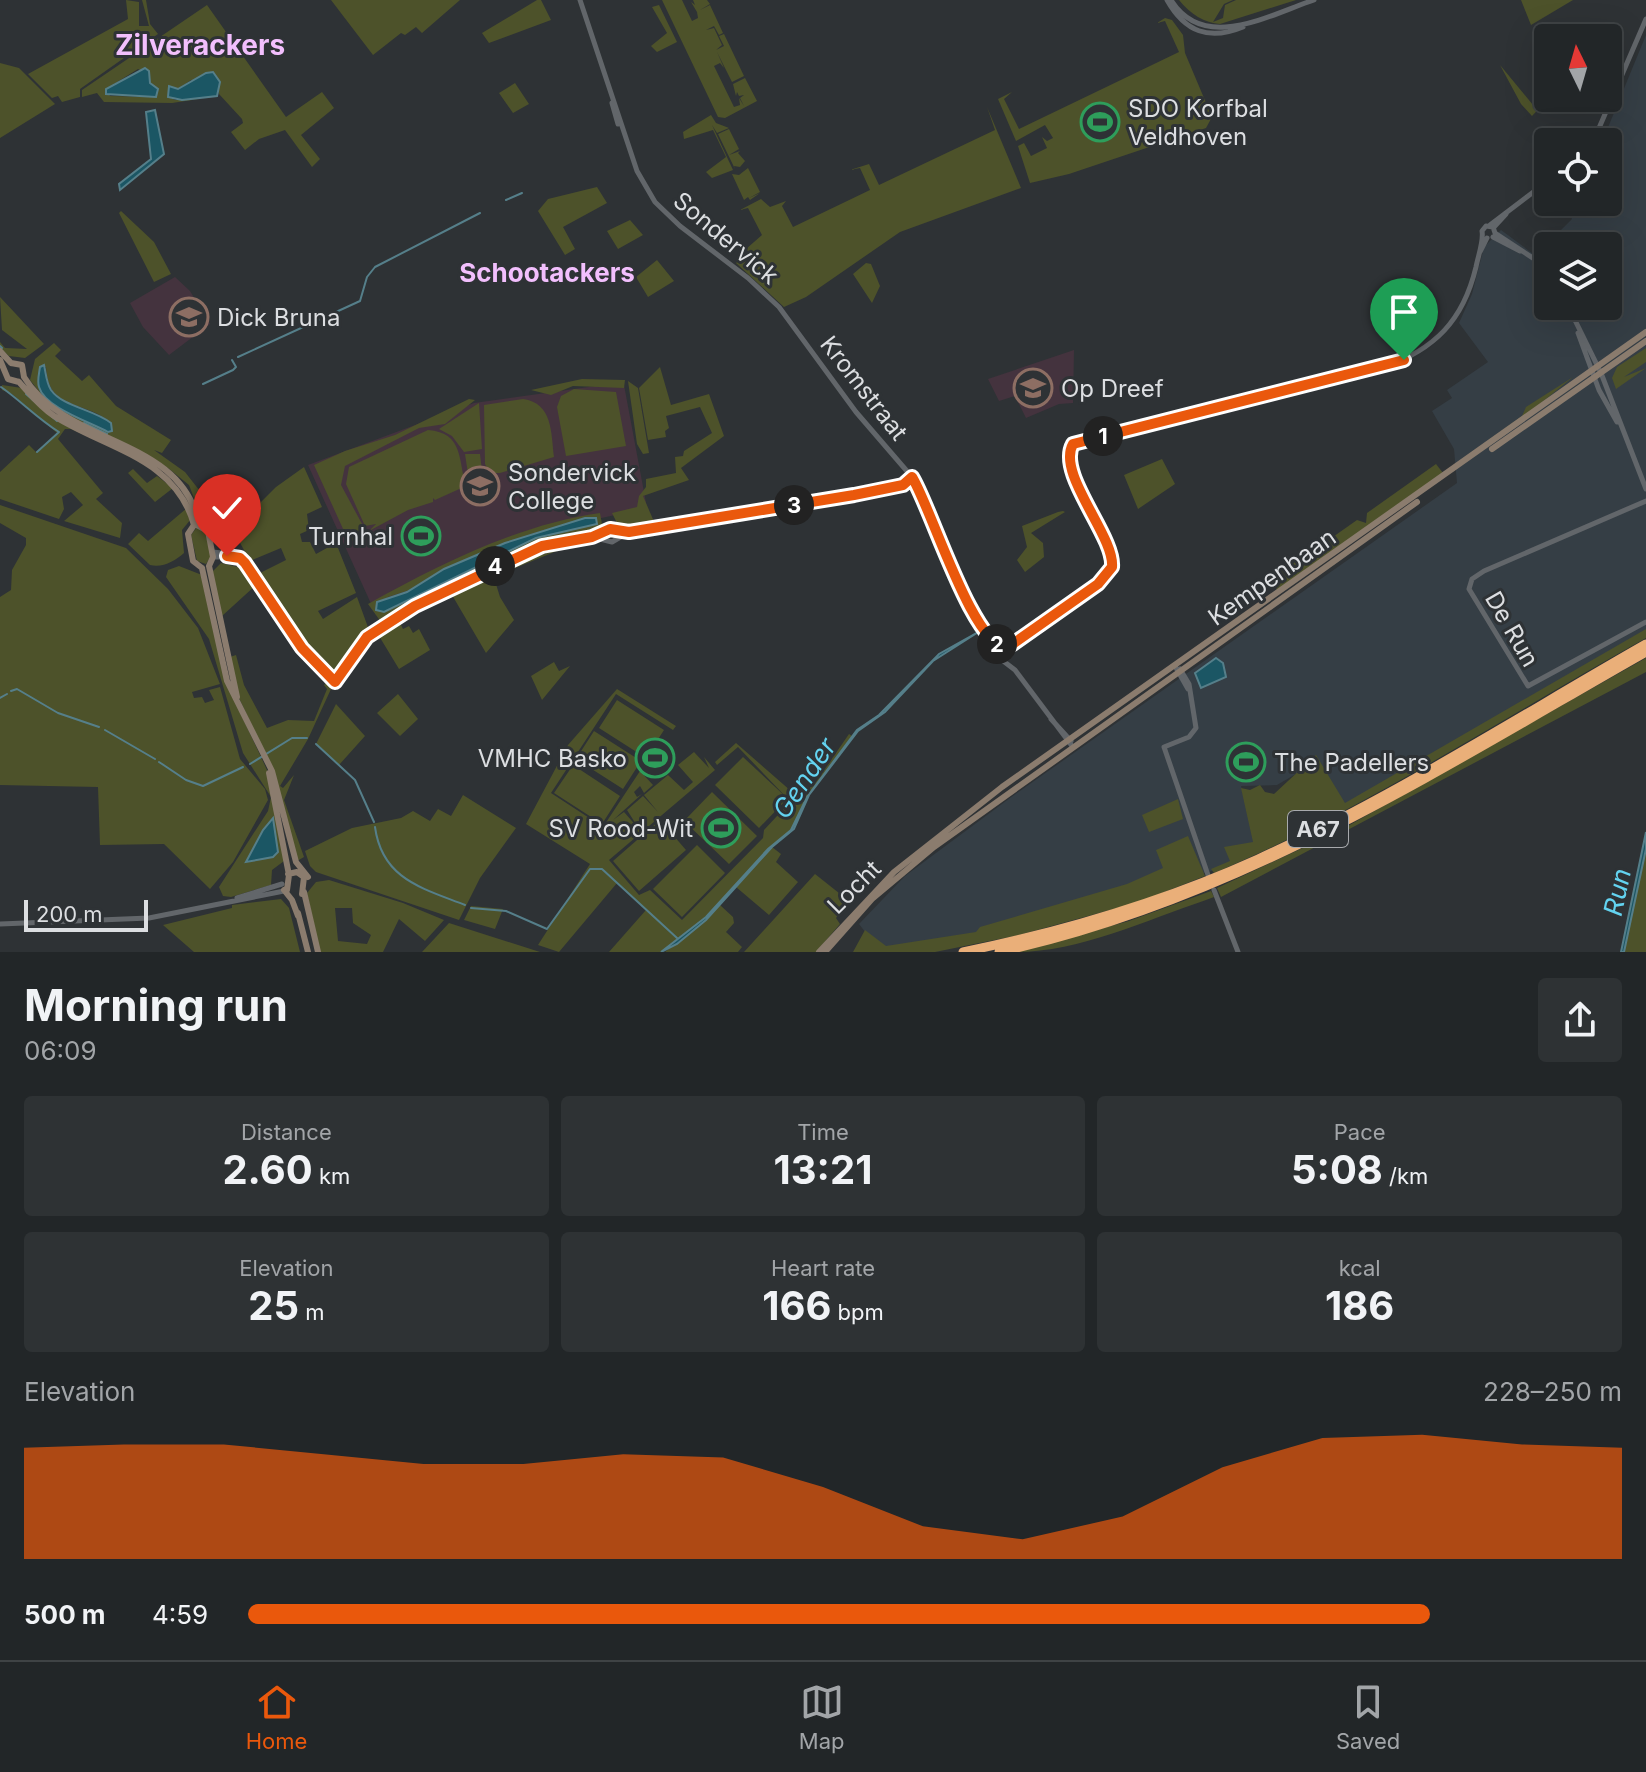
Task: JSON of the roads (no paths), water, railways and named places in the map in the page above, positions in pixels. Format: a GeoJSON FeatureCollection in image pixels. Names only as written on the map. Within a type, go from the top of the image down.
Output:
{"type":"FeatureCollection","features":[{"type":"Feature","properties":{"kind":"highway","name":"A67"},"geometry":{"type":"LineString","coordinates":[[963,952],[1106,916],[1255,860],[1349,812],[1646,644]]}},
{"type":"Feature","properties":{"kind":"highway","name":"A67"},"geometry":{"type":"LineString","coordinates":[[999,952],[1134,915],[1257,867],[1353,818],[1646,652]]}},
{"type":"Feature","properties":{"kind":"main road","name":"Kempenbaan"},"geometry":{"type":"LineString","coordinates":[[920,854],[1069,742],[1178,670],[1596,372],[1646,332]]}},
{"type":"Feature","properties":{"kind":"main road","name":"Kempenbaan"},"geometry":{"type":"LineString","coordinates":[[1596,372],[1646,341]]}},
{"type":"Feature","properties":{"kind":"main road"},"geometry":{"type":"LineString","coordinates":[[0,351],[8,365],[8,379],[21,380],[52,415],[159,470],[180,493],[196,525],[208,531],[213,554],[205,567],[240,709],[265,757],[282,803],[295,872],[292,891],[308,952]]}},
{"type":"Feature","properties":{"kind":"main road"},"geometry":{"type":"LineString","coordinates":[[0,360],[8,365],[22,365],[21,380]]}},
{"type":"Feature","properties":{"kind":"main road"},"geometry":{"type":"LineString","coordinates":[[196,525],[188,534],[193,561],[205,567]]}},
{"type":"Feature","properties":{"kind":"main road"},"geometry":{"type":"LineString","coordinates":[[265,757],[295,872]]}},
{"type":"Feature","properties":{"kind":"main road","name":"Locht"},"geometry":{"type":"LineString","coordinates":[[822,952],[867,897],[920,854]]}},
{"type":"Feature","properties":{"kind":"main road"},"geometry":{"type":"LineString","coordinates":[[292,891],[306,877],[295,872]]}},
{"type":"Feature","properties":{"kind":"main road"},"geometry":{"type":"LineString","coordinates":[[292,891],[308,915],[318,952]]}},
{"type":"Feature","properties":{"kind":"street","name":"Sondervick"},"geometry":{"type":"LineString","coordinates":[[580,0],[637,171],[661,210],[748,278],[789,320]]}},
{"type":"Feature","properties":{"kind":"street"},"geometry":{"type":"LineString","coordinates":[[1169,0],[1179,19],[1197,28],[1222,34],[1314,0]]}},
{"type":"Feature","properties":{"kind":"street"},"geometry":{"type":"LineString","coordinates":[[1599,128],[1646,19]]}},
{"type":"Feature","properties":{"kind":"street"},"geometry":{"type":"LineString","coordinates":[[1069,742],[1005,652],[1110,572],[1113,561],[1109,548],[1083,502],[1069,453],[1073,444],[1404,360],[1422,349],[1459,314],[1479,254],[1490,233],[1512,207],[1534,191]]}},
{"type":"Feature","properties":{"kind":"street"},"geometry":{"type":"LineString","coordinates":[[1490,233],[1534,258]]}},
{"type":"Feature","properties":{"kind":"street","name":"Kromstraat"},"geometry":{"type":"LineString","coordinates":[[789,320],[856,412],[912,477],[950,566],[991,639],[1005,652]]}},
{"type":"Feature","properties":{"kind":"street"},"geometry":{"type":"LineString","coordinates":[[1574,320],[1612,419],[1618,423],[1645,485]]}},
{"type":"Feature","properties":{"kind":"street"},"geometry":{"type":"LineString","coordinates":[[213,554],[240,558],[302,648],[335,682],[354,652],[385,623],[525,552],[558,541],[604,535],[610,529],[618,534],[854,495],[903,485],[912,477]]}},
{"type":"Feature","properties":{"kind":"street","name":"De Run"},"geometry":{"type":"LineString","coordinates":[[1646,504],[1484,571],[1472,579],[1469,589],[1528,686],[1646,622]]}},
{"type":"Feature","properties":{"kind":"street"},"geometry":{"type":"LineString","coordinates":[[604,535],[612,542],[618,534]]}},
{"type":"Feature","properties":{"kind":"street"},"geometry":{"type":"LineString","coordinates":[[1178,670],[1190,692],[1196,728],[1189,737],[1164,747],[1208,875]]}},
{"type":"Feature","properties":{"kind":"street"},"geometry":{"type":"LineString","coordinates":[[1214,890],[1238,952]]}},
{"type":"Feature","properties":{"kind":"street"},"geometry":{"type":"LineString","coordinates":[[0,924],[149,918],[236,899],[292,891]]}},
{"type":"Feature","properties":{"kind":"water"},"geometry":{"type":"Polygon","coordinates":[[[145,68],[149,71],[150,83],[158,89],[156,97],[106,94],[106,89],[145,68]]]}},
{"type":"Feature","properties":{"kind":"water"},"geometry":{"type":"Polygon","coordinates":[[[213,72],[220,82],[217,96],[182,100],[168,97],[169,86],[178,89],[213,72]]]}},
{"type":"Feature","properties":{"kind":"water"},"geometry":{"type":"Polygon","coordinates":[[[155,110],[164,154],[120,190],[119,184],[151,159],[146,112],[155,110]]]}},
{"type":"Feature","properties":{"kind":"water"},"geometry":{"type":"Polygon","coordinates":[[[44,365],[48,384],[56,396],[104,418],[111,423],[112,431],[80,419],[43,395],[38,377],[40,367],[44,365]]]}},
{"type":"Feature","properties":{"kind":"water"},"geometry":{"type":"Polygon","coordinates":[[[585,518],[596,518],[597,524],[536,538],[384,612],[376,610],[377,602],[407,592],[444,569],[505,543],[585,518]]]}},
{"type":"Feature","properties":{"kind":"water"},"geometry":{"type":"Polygon","coordinates":[[[980,631],[933,661],[885,712],[858,731],[809,795],[794,829],[772,847],[706,920],[677,944],[661,952],[706,917],[768,849],[791,830],[807,797],[857,730],[879,715],[939,654],[980,631]]]}},
{"type":"Feature","properties":{"kind":"water"},"geometry":{"type":"Polygon","coordinates":[[[1216,658],[1223,663],[1226,677],[1201,688],[1195,673],[1216,658]]]}},
{"type":"Feature","properties":{"kind":"water"},"geometry":{"type":"Polygon","coordinates":[[[273,818],[278,852],[273,857],[246,862],[263,830],[273,818]]]}},
{"type":"Feature","properties":{"kind":"water"},"geometry":{"type":"Polygon","coordinates":[[[1646,832],[1646,849],[1624,952],[1621,952],[1646,832]]]}},
{"type":"Feature","properties":{"kind":"waterway"},"geometry":{"type":"LineString","coordinates":[[506,200],[522,193]]}},
{"type":"Feature","properties":{"kind":"waterway"},"geometry":{"type":"LineString","coordinates":[[238,357],[360,301],[367,277],[375,267],[480,213]]}},
{"type":"Feature","properties":{"kind":"waterway"},"geometry":{"type":"LineString","coordinates":[[203,384],[233,370],[236,367],[232,360]]}},
{"type":"Feature","properties":{"kind":"waterway"},"geometry":{"type":"LineString","coordinates":[[1,387],[59,432],[37,452]]}},
{"type":"Feature","properties":{"kind":"waterway"},"geometry":{"type":"LineString","coordinates":[[26,394],[57,421]]}},
{"type":"Feature","properties":{"kind":"waterway"},"geometry":{"type":"LineString","coordinates":[[84,423],[107,434]]}},
{"type":"Feature","properties":{"kind":"waterway"},"geometry":{"type":"LineString","coordinates":[[11,691],[17,689],[58,713],[99,727]]}},
{"type":"Feature","properties":{"kind":"waterway"},"geometry":{"type":"LineString","coordinates":[[0,698],[7,694]]}},
{"type":"Feature","properties":{"kind":"waterway"},"geometry":{"type":"LineString","coordinates":[[105,730],[155,759]]}},
{"type":"Feature","properties":{"kind":"waterway"},"geometry":{"type":"LineString","coordinates":[[250,764],[292,738],[307,738]]}},
{"type":"Feature","properties":{"kind":"waterway"},"geometry":{"type":"LineString","coordinates":[[316,744],[355,780],[374,822]]}},
{"type":"Feature","properties":{"kind":"waterway"},"geometry":{"type":"LineString","coordinates":[[159,762],[186,780],[203,786],[243,767]]}},
{"type":"Feature","properties":{"kind":"waterway"},"geometry":{"type":"LineString","coordinates":[[375,827],[379,845],[395,870],[419,887],[465,905]]}},
{"type":"Feature","properties":{"kind":"waterway"},"geometry":{"type":"LineString","coordinates":[[471,908],[506,911],[547,929],[590,869],[602,869],[677,938]]}},
{"type":"Feature","properties":{"kind":"place","name":"SDO Korfbal Veldhoven"},"geometry":{"type":"Point","coordinates":[1100,122]}},
{"type":"Feature","properties":{"kind":"place","name":"Dick Bruna"},"geometry":{"type":"Point","coordinates":[189,317]}},
{"type":"Feature","properties":{"kind":"place","name":"Op Dreef"},"geometry":{"type":"Point","coordinates":[1033,388]}},
{"type":"Feature","properties":{"kind":"place","name":"Sondervick College"},"geometry":{"type":"Point","coordinates":[480,486]}},
{"type":"Feature","properties":{"kind":"place","name":"Turnhal"},"geometry":{"type":"Point","coordinates":[421,536]}},
{"type":"Feature","properties":{"kind":"place","name":"VMHC Basko"},"geometry":{"type":"Point","coordinates":[655,758]}},
{"type":"Feature","properties":{"kind":"place","name":"The Padellers"},"geometry":{"type":"Point","coordinates":[1246,762]}},
{"type":"Feature","properties":{"kind":"place","name":"SV Rood-Wit"},"geometry":{"type":"Point","coordinates":[721,828]}},
{"type":"Feature","properties":{"kind":"district","name":"Zilverackers"},"geometry":{"type":"Point","coordinates":[200,45]}},
{"type":"Feature","properties":{"kind":"district","name":"Schootackers"},"geometry":{"type":"Point","coordinates":[547,272]}},
{"type":"Feature","properties":{"kind":"water label","name":"Gender"},"geometry":{"type":"Point","coordinates":[804,778]}},
{"type":"Feature","properties":{"kind":"water label","name":"Run"},"geometry":{"type":"Point","coordinates":[1617,892]}}]}
